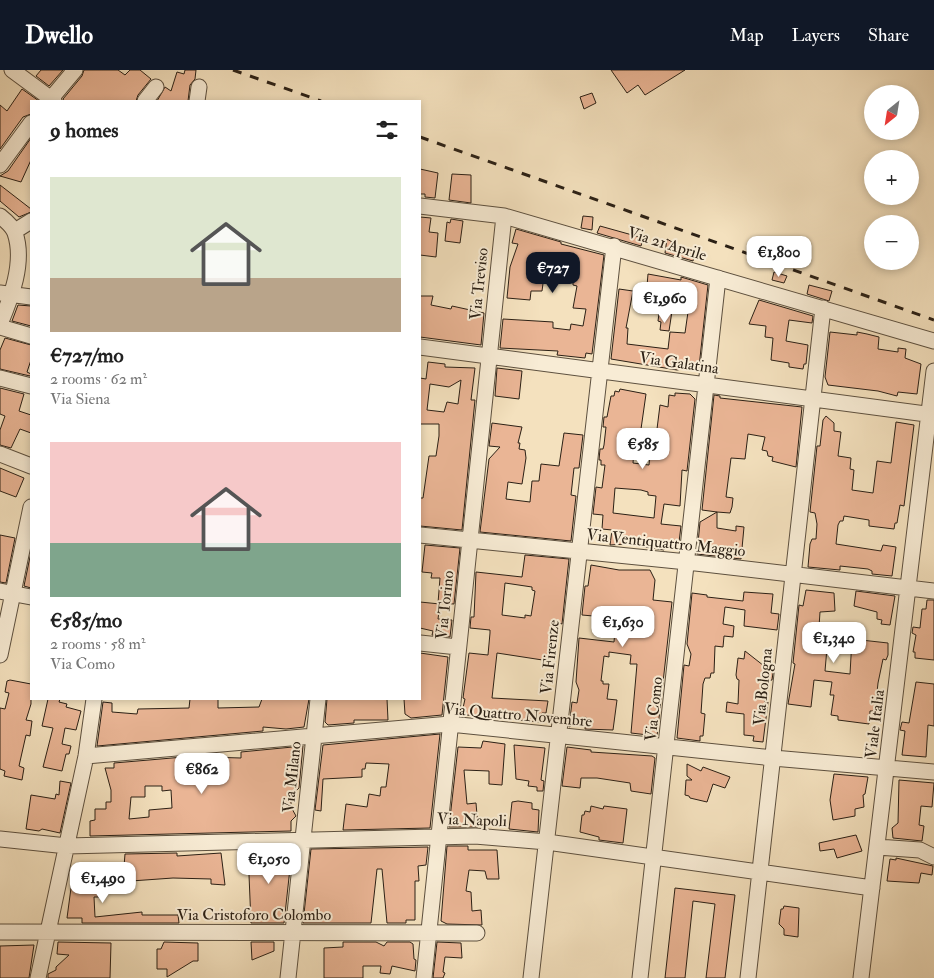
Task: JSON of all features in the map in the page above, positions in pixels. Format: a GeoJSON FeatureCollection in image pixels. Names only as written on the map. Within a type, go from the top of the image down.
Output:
{"type":"FeatureCollection","features":[{"type":"Feature","properties":{"kind":"street"},"geometry":{"type":"LineString","coordinates":[[12,70],[51,100],[75,70]]}},
{"type":"Feature","properties":{"kind":"street"},"geometry":{"type":"LineString","coordinates":[[146,100],[156,87]]}},
{"type":"Feature","properties":{"kind":"street"},"geometry":{"type":"LineString","coordinates":[[0,165],[30,124]]}},
{"type":"Feature","properties":{"kind":"street","name":"Via 21 Aprile"},"geometry":{"type":"LineString","coordinates":[[421,206],[504,216],[614,246],[934,341]]}},
{"type":"Feature","properties":{"kind":"street"},"geometry":{"type":"LineString","coordinates":[[0,216],[15,231],[17,257],[6,294],[0,325],[30,336]]}},
{"type":"Feature","properties":{"kind":"street","name":"Via Treviso"},"geometry":{"type":"LineString","coordinates":[[490,355],[504,216]]}},
{"type":"Feature","properties":{"kind":"street"},"geometry":{"type":"LineString","coordinates":[[15,231],[30,222]]}},
{"type":"Feature","properties":{"kind":"street","name":"Via Firenze"},"geometry":{"type":"LineString","coordinates":[[531,978],[614,246]]}},
{"type":"Feature","properties":{"kind":"street","name":"Via Como"},"geometry":{"type":"LineString","coordinates":[[640,978],[668,746],[718,278]]}},
{"type":"Feature","properties":{"kind":"street"},"geometry":{"type":"LineString","coordinates":[[6,294],[30,297]]}},
{"type":"Feature","properties":{"kind":"street","name":"Via Bologna"},"geometry":{"type":"LineString","coordinates":[[748,978],[823,308]]}},
{"type":"Feature","properties":{"kind":"street","name":"Via Galatina"},"geometry":{"type":"LineString","coordinates":[[421,347],[706,384],[813,400],[932,414]]}},
{"type":"Feature","properties":{"kind":"street","name":"Via Torino"},"geometry":{"type":"LineString","coordinates":[[424,978],[490,355]]}},
{"type":"Feature","properties":{"kind":"street","name":"Viale Italia"},"geometry":{"type":"LineString","coordinates":[[861,978],[932,414],[934,371]]}},
{"type":"Feature","properties":{"kind":"street"},"geometry":{"type":"LineString","coordinates":[[0,378],[30,386]]}},
{"type":"Feature","properties":{"kind":"street"},"geometry":{"type":"LineString","coordinates":[[0,454],[30,466]]}},
{"type":"Feature","properties":{"kind":"street"},"geometry":{"type":"LineString","coordinates":[[0,655],[7,592],[30,511]]}},
{"type":"Feature","properties":{"kind":"street","name":"Via Ventiquattro Maggio"},"geometry":{"type":"LineString","coordinates":[[421,535],[687,562],[793,576],[934,591]]}},
{"type":"Feature","properties":{"kind":"street"},"geometry":{"type":"LineString","coordinates":[[7,592],[30,597]]}},
{"type":"Feature","properties":{"kind":"street"},"geometry":{"type":"LineString","coordinates":[[421,643],[458,647]]}},
{"type":"Feature","properties":{"kind":"street"},"geometry":{"type":"LineString","coordinates":[[38,978],[86,756],[94,700]]}},
{"type":"Feature","properties":{"kind":"street","name":"Via Milano"},"geometry":{"type":"LineString","coordinates":[[288,978],[318,700]]}},
{"type":"Feature","properties":{"kind":"street","name":"Via Quattro Novembre"},"geometry":{"type":"LineString","coordinates":[[86,756],[450,724],[773,758],[934,772]]}},
{"type":"Feature","properties":{"kind":"street","name":"Via Napoli"},"geometry":{"type":"LineString","coordinates":[[0,839],[67,846],[475,836],[547,842],[872,888]]}},
{"type":"Feature","properties":{"kind":"street"},"geometry":{"type":"LineString","coordinates":[[877,847],[920,850],[934,857]]}},
{"type":"Feature","properties":{"kind":"street","name":"Via Cristoforo Colombo"},"geometry":{"type":"LineString","coordinates":[[0,932],[477,933]]}},
{"type":"Feature","properties":{"kind":"building"},"geometry":{"type":"Polygon","coordinates":[[[41,70],[63,70],[49,86],[36,76],[41,70]]]}},
{"type":"Feature","properties":{"kind":"building"},"geometry":{"type":"Polygon","coordinates":[[[84,70],[118,70],[125,75],[130,70],[140,70],[151,79],[136,100],[64,100],[82,76],[84,70]]]}},
{"type":"Feature","properties":{"kind":"building"},"geometry":{"type":"Polygon","coordinates":[[[185,70],[196,70],[195,79],[190,85],[188,100],[158,100],[165,87],[171,91],[177,72],[184,74],[185,70]]]}},
{"type":"Feature","properties":{"kind":"building"},"geometry":{"type":"Polygon","coordinates":[[[611,70],[685,70],[645,95],[638,85],[627,93],[611,70]]]}},
{"type":"Feature","properties":{"kind":"building"},"geometry":{"type":"Polygon","coordinates":[[[22,89],[38,100],[30,100],[30,114],[23,117],[0,149],[0,105],[7,111],[22,89]]]}},
{"type":"Feature","properties":{"kind":"building"},"geometry":{"type":"Polygon","coordinates":[[[592,93],[596,103],[584,109],[580,97],[592,93]]]}},
{"type":"Feature","properties":{"kind":"building"},"geometry":{"type":"Polygon","coordinates":[[[30,139],[30,162],[21,182],[0,176],[8,171],[30,139]]]}},
{"type":"Feature","properties":{"kind":"building"},"geometry":{"type":"Polygon","coordinates":[[[421,169],[438,173],[435,198],[425,197],[425,194],[421,194],[421,169]]]}},
{"type":"Feature","properties":{"kind":"building"},"geometry":{"type":"Polygon","coordinates":[[[452,174],[471,175],[471,203],[449,200],[452,174]]]}},
{"type":"Feature","properties":{"kind":"building"},"geometry":{"type":"Polygon","coordinates":[[[0,185],[30,208],[30,212],[19,217],[0,201],[0,185]]]}},
{"type":"Feature","properties":{"kind":"building"},"geometry":{"type":"Polygon","coordinates":[[[583,216],[593,217],[592,230],[581,228],[583,216]]]}},
{"type":"Feature","properties":{"kind":"building"},"geometry":{"type":"Polygon","coordinates":[[[421,217],[431,218],[429,232],[438,233],[436,257],[421,255],[421,217]]]}},
{"type":"Feature","properties":{"kind":"building"},"geometry":{"type":"Polygon","coordinates":[[[451,219],[463,221],[460,243],[445,241],[447,222],[450,223],[451,219]]]}},
{"type":"Feature","properties":{"kind":"building"},"geometry":{"type":"Polygon","coordinates":[[[600,226],[643,238],[641,246],[597,233],[600,226]]]}},
{"type":"Feature","properties":{"kind":"building"},"geometry":{"type":"Polygon","coordinates":[[[516,229],[561,242],[561,244],[604,255],[592,354],[586,353],[585,358],[557,355],[558,351],[500,348],[503,319],[553,322],[553,328],[570,330],[571,324],[583,326],[586,309],[573,308],[577,286],[573,285],[573,281],[544,276],[542,291],[531,291],[530,300],[507,298],[510,267],[518,244],[512,243],[516,229]]]}},
{"type":"Feature","properties":{"kind":"building"},"geometry":{"type":"Polygon","coordinates":[[[667,239],[677,245],[677,248],[695,253],[693,261],[665,253],[667,239]]]}},
{"type":"Feature","properties":{"kind":"building"},"geometry":{"type":"Polygon","coordinates":[[[774,272],[787,276],[784,283],[772,280],[774,272]]]}},
{"type":"Feature","properties":{"kind":"building"},"geometry":{"type":"Polygon","coordinates":[[[648,274],[681,280],[681,277],[708,285],[699,367],[682,365],[682,369],[677,370],[611,359],[619,289],[633,291],[626,328],[628,328],[627,344],[668,349],[670,332],[685,333],[688,312],[672,311],[669,331],[660,330],[661,322],[658,321],[661,299],[646,298],[648,274]]]}},
{"type":"Feature","properties":{"kind":"building"},"geometry":{"type":"Polygon","coordinates":[[[809,285],[832,291],[829,301],[807,294],[809,285]]]}},
{"type":"Feature","properties":{"kind":"building"},"geometry":{"type":"Polygon","coordinates":[[[421,296],[433,296],[431,305],[451,309],[452,306],[484,313],[481,345],[421,337],[421,296]]]}},
{"type":"Feature","properties":{"kind":"building"},"geometry":{"type":"Polygon","coordinates":[[[759,300],[813,316],[812,323],[789,320],[786,341],[808,345],[806,364],[804,364],[803,369],[789,367],[789,363],[771,360],[773,338],[765,337],[766,326],[749,324],[759,300]]]}},
{"type":"Feature","properties":{"kind":"building"},"geometry":{"type":"Polygon","coordinates":[[[18,305],[30,306],[30,326],[12,321],[18,305]]]}},
{"type":"Feature","properties":{"kind":"building"},"geometry":{"type":"Polygon","coordinates":[[[830,332],[857,335],[857,332],[867,334],[879,337],[878,349],[898,352],[898,348],[906,349],[905,358],[921,364],[917,394],[898,392],[897,396],[878,391],[828,385],[825,377],[830,332]]]}},
{"type":"Feature","properties":{"kind":"building"},"geometry":{"type":"Polygon","coordinates":[[[5,338],[30,345],[30,363],[27,372],[30,376],[0,369],[0,350],[5,338]]]}},
{"type":"Feature","properties":{"kind":"building"},"geometry":{"type":"Polygon","coordinates":[[[428,362],[445,364],[445,367],[475,368],[471,400],[475,400],[462,530],[421,526],[421,498],[423,498],[429,456],[436,456],[439,424],[421,424],[421,378],[426,379],[428,362]],[[461,380],[449,387],[430,384],[427,410],[444,412],[447,402],[458,404],[461,380]]]}},
{"type":"Feature","properties":{"kind":"building"},"geometry":{"type":"Polygon","coordinates":[[[497,368],[522,371],[519,399],[495,396],[497,368]]]}},
{"type":"Feature","properties":{"kind":"building"},"geometry":{"type":"Polygon","coordinates":[[[0,388],[24,394],[19,411],[30,415],[30,433],[20,429],[11,448],[0,445],[0,430],[5,416],[0,414],[0,388]]]}},
{"type":"Feature","properties":{"kind":"building"},"geometry":{"type":"Polygon","coordinates":[[[620,389],[646,394],[640,436],[635,435],[633,463],[649,465],[650,453],[654,453],[660,405],[668,407],[669,395],[675,396],[675,393],[690,394],[695,399],[687,471],[682,470],[680,506],[664,504],[661,524],[681,526],[679,542],[665,541],[664,550],[626,544],[610,545],[612,530],[602,529],[603,515],[593,514],[596,487],[602,488],[605,465],[601,465],[601,460],[599,460],[600,449],[603,449],[604,445],[606,427],[603,427],[604,417],[607,417],[611,396],[614,396],[615,391],[619,392],[620,389]],[[615,488],[613,513],[654,518],[656,496],[648,495],[648,492],[615,488]]]}},
{"type":"Feature","properties":{"kind":"building"},"geometry":{"type":"Polygon","coordinates":[[[714,395],[720,396],[720,398],[802,407],[796,467],[772,461],[773,457],[768,456],[767,451],[762,450],[765,437],[748,434],[745,459],[731,458],[726,497],[733,498],[730,513],[702,510],[714,395]]]}},
{"type":"Feature","properties":{"kind":"building"},"geometry":{"type":"Polygon","coordinates":[[[826,416],[834,423],[834,431],[841,432],[838,456],[851,458],[850,469],[854,470],[852,490],[873,493],[877,461],[891,463],[896,422],[914,425],[904,506],[900,505],[894,529],[869,526],[869,520],[844,516],[843,521],[840,521],[838,525],[836,544],[881,551],[883,545],[896,547],[892,576],[872,574],[872,571],[868,569],[840,566],[840,570],[808,567],[810,544],[812,539],[816,539],[817,524],[815,513],[810,512],[817,446],[820,446],[823,420],[826,416]]]}},
{"type":"Feature","properties":{"kind":"building"},"geometry":{"type":"Polygon","coordinates":[[[492,423],[522,427],[518,443],[520,443],[519,449],[525,450],[526,458],[522,484],[508,482],[506,499],[530,502],[532,481],[539,481],[541,464],[559,466],[564,433],[583,435],[579,468],[574,468],[571,495],[576,496],[571,541],[480,532],[489,459],[500,447],[489,446],[492,423]]]}},
{"type":"Feature","properties":{"kind":"building"},"geometry":{"type":"Polygon","coordinates":[[[0,468],[24,478],[16,497],[0,491],[0,468]]]}},
{"type":"Feature","properties":{"kind":"building"},"geometry":{"type":"Polygon","coordinates":[[[717,512],[717,528],[736,531],[736,526],[744,527],[741,559],[697,554],[700,522],[717,512]]]}},
{"type":"Feature","properties":{"kind":"building"},"geometry":{"type":"Polygon","coordinates":[[[0,535],[15,538],[6,583],[0,582],[0,535]]]}},
{"type":"Feature","properties":{"kind":"building"},"geometry":{"type":"Polygon","coordinates":[[[425,545],[460,548],[454,604],[438,603],[440,578],[431,578],[432,573],[422,572],[425,545]]]}},
{"type":"Feature","properties":{"kind":"building"},"geometry":{"type":"Polygon","coordinates":[[[525,555],[569,559],[562,624],[559,623],[555,657],[550,657],[549,661],[497,653],[492,698],[548,701],[546,713],[542,713],[540,722],[467,715],[463,708],[465,699],[463,698],[469,653],[488,655],[490,633],[490,630],[470,628],[471,617],[474,617],[476,572],[522,577],[525,555]],[[505,583],[502,615],[525,618],[525,615],[531,616],[535,591],[532,590],[532,587],[505,583]]]}},
{"type":"Feature","properties":{"kind":"building"},"geometry":{"type":"Polygon","coordinates":[[[30,557],[30,588],[24,586],[30,557]]]}},
{"type":"Feature","properties":{"kind":"building"},"geometry":{"type":"Polygon","coordinates":[[[591,565],[619,570],[650,570],[655,580],[653,600],[672,602],[657,736],[631,733],[637,664],[630,664],[631,655],[609,652],[609,657],[604,656],[601,681],[603,681],[603,684],[609,684],[607,699],[617,700],[613,730],[585,729],[586,717],[569,727],[572,702],[577,703],[579,690],[576,682],[579,638],[614,642],[616,618],[582,615],[585,586],[588,586],[591,565]]]}},
{"type":"Feature","properties":{"kind":"building"},"geometry":{"type":"Polygon","coordinates":[[[806,590],[834,593],[835,611],[820,612],[819,627],[832,629],[832,636],[836,636],[835,649],[827,648],[825,671],[850,674],[852,639],[888,643],[888,655],[886,660],[883,659],[878,683],[875,711],[870,711],[869,724],[838,720],[838,716],[831,715],[834,695],[830,695],[832,682],[814,680],[811,707],[788,704],[795,664],[793,663],[799,605],[803,606],[806,590]]]}},
{"type":"Feature","properties":{"kind":"building"},"geometry":{"type":"Polygon","coordinates":[[[856,591],[895,596],[890,625],[881,624],[882,620],[877,619],[877,612],[854,606],[856,591]]]}},
{"type":"Feature","properties":{"kind":"building"},"geometry":{"type":"Polygon","coordinates":[[[744,592],[773,594],[771,613],[779,614],[777,630],[744,626],[745,610],[725,607],[723,624],[734,626],[733,637],[724,636],[723,647],[715,646],[714,673],[711,673],[710,678],[705,678],[703,684],[701,713],[705,714],[703,736],[700,736],[700,741],[677,738],[684,665],[689,666],[691,654],[687,644],[692,593],[707,595],[707,597],[743,601],[744,592]]]}},
{"type":"Feature","properties":{"kind":"building"},"geometry":{"type":"Polygon","coordinates":[[[927,600],[934,600],[934,660],[915,658],[915,652],[913,652],[916,635],[912,633],[913,627],[920,628],[922,609],[926,609],[927,600]]]}},
{"type":"Feature","properties":{"kind":"building"},"geometry":{"type":"Polygon","coordinates":[[[421,602],[440,604],[438,619],[452,620],[450,637],[432,635],[433,631],[421,628],[421,602]]]}},
{"type":"Feature","properties":{"kind":"building"},"geometry":{"type":"Polygon","coordinates":[[[745,651],[773,673],[772,680],[766,681],[765,702],[768,702],[763,742],[753,741],[754,736],[744,735],[744,714],[726,712],[727,702],[738,704],[739,680],[736,675],[738,658],[744,659],[745,651]]]}},
{"type":"Feature","properties":{"kind":"building"},"geometry":{"type":"Polygon","coordinates":[[[421,653],[448,657],[442,715],[411,718],[405,714],[404,700],[421,700],[421,653]]]}},
{"type":"Feature","properties":{"kind":"building"},"geometry":{"type":"Polygon","coordinates":[[[7,681],[30,684],[31,704],[26,720],[32,721],[30,736],[26,735],[19,766],[24,768],[22,780],[4,776],[5,771],[0,769],[0,708],[5,709],[9,693],[5,692],[7,681]]]}},
{"type":"Feature","properties":{"kind":"building"},"geometry":{"type":"Polygon","coordinates":[[[916,682],[934,684],[934,726],[928,725],[926,757],[902,755],[905,731],[900,730],[902,722],[909,723],[916,682]]]}},
{"type":"Feature","properties":{"kind":"building"},"geometry":{"type":"Polygon","coordinates":[[[48,700],[60,700],[59,702],[67,704],[66,707],[81,711],[76,730],[65,728],[62,744],[71,746],[69,754],[66,754],[62,771],[43,767],[53,728],[42,726],[48,700]]]}},
{"type":"Feature","properties":{"kind":"building"},"geometry":{"type":"Polygon","coordinates":[[[190,700],[218,700],[218,708],[259,707],[262,700],[309,700],[304,727],[286,729],[263,727],[263,731],[97,746],[103,702],[112,703],[112,712],[137,714],[138,709],[189,708],[190,700]]]}},
{"type":"Feature","properties":{"kind":"building"},"geometry":{"type":"Polygon","coordinates":[[[327,700],[387,700],[388,720],[354,720],[354,723],[328,725],[325,722],[327,700]]]}},
{"type":"Feature","properties":{"kind":"building"},"geometry":{"type":"Polygon","coordinates":[[[440,734],[430,828],[343,830],[346,804],[367,807],[369,794],[380,796],[381,787],[386,787],[389,764],[366,763],[365,769],[362,769],[362,777],[323,779],[321,811],[315,810],[323,745],[440,734]]]}},
{"type":"Feature","properties":{"kind":"building"},"geometry":{"type":"Polygon","coordinates":[[[483,741],[505,744],[502,785],[489,784],[489,771],[464,770],[467,804],[476,803],[478,827],[449,827],[458,747],[481,748],[483,741]]]}},
{"type":"Feature","properties":{"kind":"building"},"geometry":{"type":"Polygon","coordinates":[[[514,745],[545,748],[541,780],[544,781],[543,791],[537,791],[537,787],[528,786],[529,781],[516,779],[514,745]]]}},
{"type":"Feature","properties":{"kind":"building"},"geometry":{"type":"Polygon","coordinates":[[[303,746],[299,788],[291,796],[291,807],[296,816],[291,821],[291,831],[90,836],[90,821],[95,820],[95,809],[106,809],[106,802],[111,802],[111,790],[105,768],[114,768],[114,763],[207,755],[207,757],[241,758],[241,752],[303,746]],[[145,786],[145,797],[131,797],[129,819],[149,817],[149,810],[172,808],[171,790],[162,791],[162,786],[145,786]]]}},
{"type":"Feature","properties":{"kind":"building"},"geometry":{"type":"Polygon","coordinates":[[[567,747],[591,750],[591,752],[652,756],[655,758],[651,794],[631,791],[630,783],[597,778],[581,778],[580,788],[562,786],[567,747]]]}},
{"type":"Feature","properties":{"kind":"building"},"geometry":{"type":"Polygon","coordinates":[[[687,764],[701,771],[703,767],[730,777],[725,788],[713,784],[707,802],[685,795],[686,780],[692,780],[687,776],[687,764]]]}},
{"type":"Feature","properties":{"kind":"building"},"geometry":{"type":"Polygon","coordinates":[[[834,774],[868,777],[865,794],[863,795],[864,807],[855,809],[855,816],[833,820],[830,800],[834,774]]]}},
{"type":"Feature","properties":{"kind":"building"},"geometry":{"type":"Polygon","coordinates":[[[899,780],[934,783],[932,807],[921,806],[919,825],[924,826],[922,841],[893,838],[892,828],[898,823],[899,780]]]}},
{"type":"Feature","properties":{"kind":"building"},"geometry":{"type":"Polygon","coordinates":[[[60,781],[71,783],[60,833],[42,829],[39,831],[26,829],[31,795],[55,799],[56,794],[59,795],[60,781]]]}},
{"type":"Feature","properties":{"kind":"building"},"geometry":{"type":"Polygon","coordinates":[[[512,802],[532,803],[532,809],[539,810],[538,832],[509,829],[512,802]]]}},
{"type":"Feature","properties":{"kind":"building"},"geometry":{"type":"Polygon","coordinates":[[[591,806],[603,809],[604,806],[627,809],[623,843],[599,840],[599,837],[580,832],[582,815],[584,815],[585,811],[590,812],[591,806]]]}},
{"type":"Feature","properties":{"kind":"building"},"geometry":{"type":"Polygon","coordinates":[[[856,835],[862,851],[837,858],[834,849],[820,851],[819,843],[856,835]]]}},
{"type":"Feature","properties":{"kind":"building"},"geometry":{"type":"Polygon","coordinates":[[[447,846],[468,846],[468,850],[497,850],[499,879],[487,879],[485,871],[469,870],[466,891],[471,892],[472,911],[481,910],[482,925],[447,924],[441,921],[447,846]]]}},
{"type":"Feature","properties":{"kind":"building"},"geometry":{"type":"Polygon","coordinates":[[[428,847],[426,865],[418,866],[419,881],[415,881],[415,920],[406,920],[406,923],[387,923],[382,869],[377,869],[371,923],[303,923],[311,849],[428,847]]]}},
{"type":"Feature","properties":{"kind":"building"},"geometry":{"type":"Polygon","coordinates":[[[292,850],[284,923],[251,923],[248,851],[292,850]]]}},
{"type":"Feature","properties":{"kind":"building"},"geometry":{"type":"Polygon","coordinates":[[[177,853],[177,856],[221,853],[225,885],[211,884],[211,879],[173,878],[131,881],[131,891],[122,891],[125,854],[177,853]]]}},
{"type":"Feature","properties":{"kind":"building"},"geometry":{"type":"Polygon","coordinates":[[[896,858],[933,866],[932,875],[921,873],[919,883],[887,881],[890,859],[896,860],[896,858]]]}},
{"type":"Feature","properties":{"kind":"building"},"geometry":{"type":"Polygon","coordinates":[[[73,873],[99,873],[99,886],[103,886],[103,897],[94,897],[95,917],[142,912],[142,915],[178,915],[179,923],[82,923],[82,918],[67,918],[73,873]]]}},
{"type":"Feature","properties":{"kind":"building"},"geometry":{"type":"Polygon","coordinates":[[[675,888],[735,895],[725,978],[706,978],[715,904],[693,901],[685,978],[665,978],[675,888]]]}},
{"type":"Feature","properties":{"kind":"building"},"geometry":{"type":"Polygon","coordinates":[[[784,906],[799,908],[798,937],[784,935],[784,929],[779,924],[781,909],[784,906]]]}},
{"type":"Feature","properties":{"kind":"building"},"geometry":{"type":"Polygon","coordinates":[[[58,942],[111,943],[110,978],[48,978],[48,974],[56,970],[56,967],[69,955],[57,954],[58,942]]]}},
{"type":"Feature","properties":{"kind":"building"},"geometry":{"type":"Polygon","coordinates":[[[164,942],[198,943],[198,961],[193,961],[167,977],[167,969],[157,969],[157,949],[161,949],[164,942]]]}},
{"type":"Feature","properties":{"kind":"building"},"geometry":{"type":"Polygon","coordinates":[[[251,942],[274,942],[274,951],[252,960],[251,942]]]}},
{"type":"Feature","properties":{"kind":"building"},"geometry":{"type":"Polygon","coordinates":[[[343,942],[376,942],[384,946],[387,942],[410,942],[413,944],[414,959],[416,960],[415,971],[392,966],[390,974],[380,973],[381,966],[363,966],[363,978],[324,978],[324,948],[343,947],[343,942]]]}},
{"type":"Feature","properties":{"kind":"building"},"geometry":{"type":"Polygon","coordinates":[[[437,942],[461,943],[462,958],[445,957],[443,972],[445,973],[443,978],[433,978],[437,942]]]}},
{"type":"Feature","properties":{"kind":"building"},"geometry":{"type":"Polygon","coordinates":[[[34,945],[29,978],[0,978],[0,946],[34,945]]]}},
{"type":"Feature","properties":{"kind":"railway"},"geometry":{"type":"LineString","coordinates":[[233,70],[318,100]]}},
{"type":"Feature","properties":{"kind":"railway"},"geometry":{"type":"LineString","coordinates":[[421,137],[934,320]]}}]}
